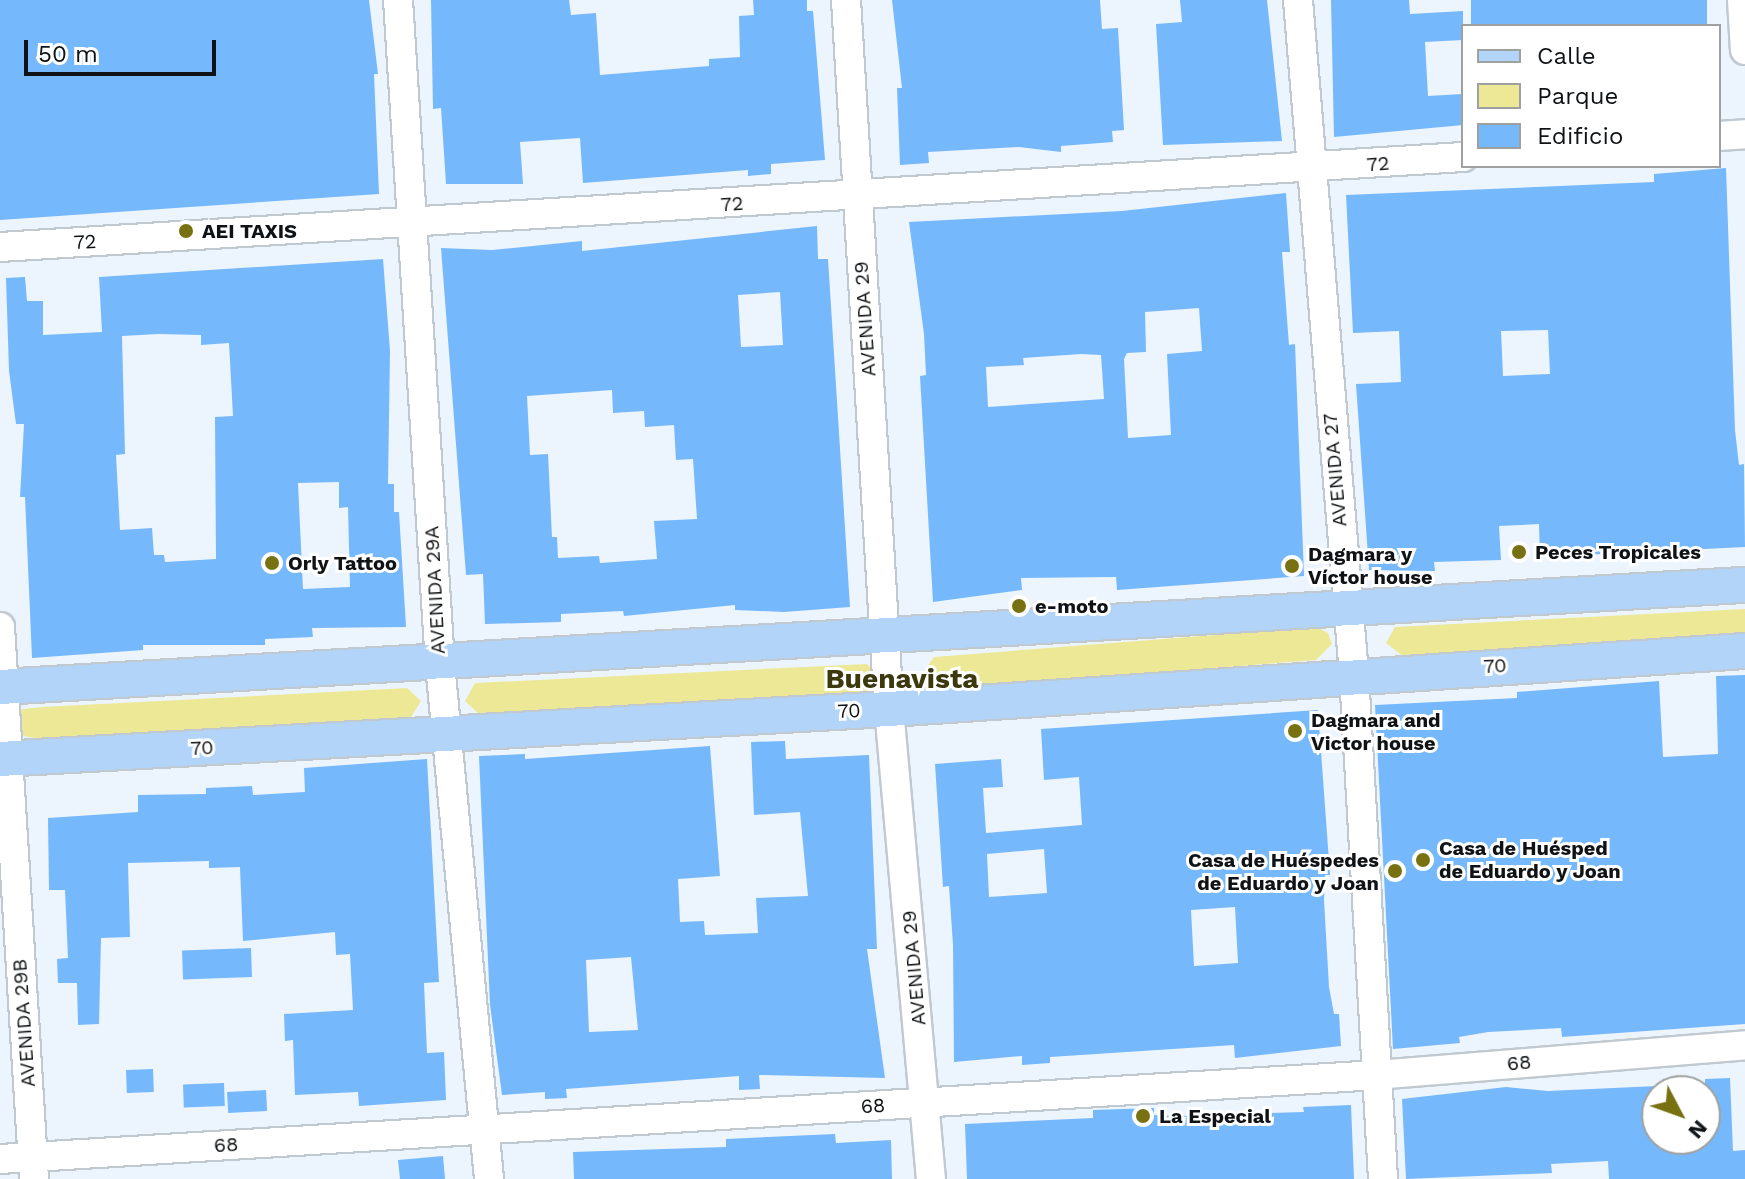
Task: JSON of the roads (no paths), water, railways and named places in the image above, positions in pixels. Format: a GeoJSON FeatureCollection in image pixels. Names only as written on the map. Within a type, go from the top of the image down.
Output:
{"type":"FeatureCollection","features":[{"type":"Feature","properties":{"kind":"main road"},"geometry":{"type":"LineString","coordinates":[[2,687],[886,639],[1745,585]]}},
{"type":"Feature","properties":{"kind":"main road","name":"70"},"geometry":{"type":"LineString","coordinates":[[4,759],[889,709],[1354,674],[1745,651]]}},
{"type":"Feature","properties":{"kind":"street","name":"AVENIDA 29A"},"geometry":{"type":"LineString","coordinates":[[398,0],[440,664],[489,1179]]}},
{"type":"Feature","properties":{"kind":"street","name":"AVENIDA 29"},"geometry":{"type":"LineString","coordinates":[[846,0],[889,709],[931,1179]]}},
{"type":"Feature","properties":{"kind":"street","name":"AVENIDA 27"},"geometry":{"type":"LineString","coordinates":[[1298,0],[1308,170],[1354,674],[1383,1179]]}},
{"type":"Feature","properties":{"kind":"street"},"geometry":{"type":"LineString","coordinates":[[1742,0],[1745,50]]}},
{"type":"Feature","properties":{"kind":"street"},"geometry":{"type":"LineString","coordinates":[[1721,136],[1745,134]]}},
{"type":"Feature","properties":{"kind":"street","name":"72"},"geometry":{"type":"LineString","coordinates":[[0,247],[412,225],[857,194],[1308,170],[1461,157]]}},
{"type":"Feature","properties":{"kind":"street","name":"AVENIDA 29B"},"geometry":{"type":"LineString","coordinates":[[0,627],[4,759],[34,1168]]}},
{"type":"Feature","properties":{"kind":"street","name":"68"},"geometry":{"type":"LineString","coordinates":[[0,1159],[34,1168],[484,1130],[1376,1075],[1745,1045]]}},
{"type":"Feature","properties":{"kind":"place","name":"AEI TAXIS"},"geometry":{"type":"Point","coordinates":[186,231]}},
{"type":"Feature","properties":{"kind":"place","name":"Peces Tropicales"},"geometry":{"type":"Point","coordinates":[1519,552]}},
{"type":"Feature","properties":{"kind":"place","name":"Orly Tattoo"},"geometry":{"type":"Point","coordinates":[272,563]}},
{"type":"Feature","properties":{"kind":"place","name":"Dagmara y Víctor house"},"geometry":{"type":"Point","coordinates":[1292,566]}},
{"type":"Feature","properties":{"kind":"place","name":"e-moto"},"geometry":{"type":"Point","coordinates":[1019,606]}},
{"type":"Feature","properties":{"kind":"place","name":"Dagmara and Victor house"},"geometry":{"type":"Point","coordinates":[1295,731]}},
{"type":"Feature","properties":{"kind":"place","name":"Casa de Huésped de Eduardo y Joan"},"geometry":{"type":"Point","coordinates":[1423,860]}},
{"type":"Feature","properties":{"kind":"place","name":"Casa de Huéspedes de Eduardo y Joan"},"geometry":{"type":"Point","coordinates":[1395,871]}},
{"type":"Feature","properties":{"kind":"place","name":"La Especial"},"geometry":{"type":"Point","coordinates":[1143,1116]}},
{"type":"Feature","properties":{"kind":"district","name":"Buenavista"},"geometry":{"type":"Point","coordinates":[902,679]}}]}
